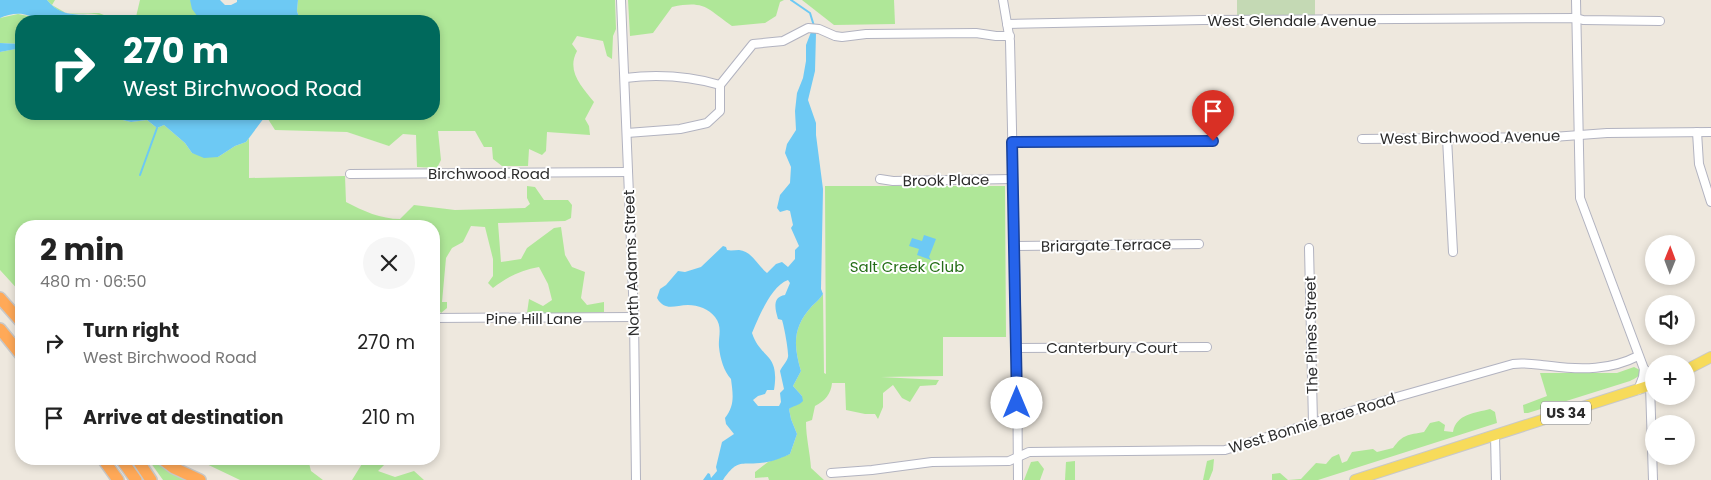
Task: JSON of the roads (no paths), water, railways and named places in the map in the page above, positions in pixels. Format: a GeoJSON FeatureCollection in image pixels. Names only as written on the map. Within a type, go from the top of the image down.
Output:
{"type":"FeatureCollection","features":[{"type":"Feature","properties":{"kind":"highway"},"geometry":{"type":"LineString","coordinates":[[0,298],[15,315]]}},
{"type":"Feature","properties":{"kind":"highway"},"geometry":{"type":"LineString","coordinates":[[0,320],[15,337]]}},
{"type":"Feature","properties":{"kind":"highway"},"geometry":{"type":"LineString","coordinates":[[0,329],[15,348]]}},
{"type":"Feature","properties":{"kind":"highway"},"geometry":{"type":"LineString","coordinates":[[108,465],[118,480]]}},
{"type":"Feature","properties":{"kind":"highway"},"geometry":{"type":"LineString","coordinates":[[125,465],[136,480]]}},
{"type":"Feature","properties":{"kind":"highway"},"geometry":{"type":"LineString","coordinates":[[140,465],[151,480]]}},
{"type":"Feature","properties":{"kind":"highway"},"geometry":{"type":"LineString","coordinates":[[170,465],[200,480]]}},
{"type":"Feature","properties":{"kind":"main road"},"geometry":{"type":"LineString","coordinates":[[1695,365],[1711,357]]}},
{"type":"Feature","properties":{"kind":"main road","name":"US 34"},"geometry":{"type":"LineString","coordinates":[[1355,480],[1374,477],[1645,386]]}},
{"type":"Feature","properties":{"kind":"street","name":"North Adams Street"},"geometry":{"type":"LineString","coordinates":[[621,0],[634,317],[636,480]]}},
{"type":"Feature","properties":{"kind":"street"},"geometry":{"type":"LineString","coordinates":[[1004,0],[1010,36],[1018,480]]}},
{"type":"Feature","properties":{"kind":"street"},"geometry":{"type":"LineString","coordinates":[[1576,0],[1580,198],[1644,369],[1638,390]]}},
{"type":"Feature","properties":{"kind":"street","name":"West Glendale Avenue"},"geometry":{"type":"LineString","coordinates":[[1007,24],[1203,20],[1576,18],[1583,20],[1660,20]]}},
{"type":"Feature","properties":{"kind":"street"},"geometry":{"type":"LineString","coordinates":[[627,134],[680,129],[707,123],[720,111],[720,85],[753,44],[783,41],[808,28],[819,29],[842,37],[866,34],[976,33],[1010,36]]}},
{"type":"Feature","properties":{"kind":"street"},"geometry":{"type":"LineString","coordinates":[[625,78],[657,75],[698,78],[720,85]]}},
{"type":"Feature","properties":{"kind":"street"},"geometry":{"type":"LineString","coordinates":[[1697,132],[1699,164],[1711,202]]}},
{"type":"Feature","properties":{"kind":"street","name":"West Birchwood Avenue"},"geometry":{"type":"LineString","coordinates":[[1362,139],[1711,132]]}},
{"type":"Feature","properties":{"kind":"street"},"geometry":{"type":"LineString","coordinates":[[1447,138],[1453,252]]}},
{"type":"Feature","properties":{"kind":"street"},"geometry":{"type":"LineString","coordinates":[[1012,142],[1213,141]]}},
{"type":"Feature","properties":{"kind":"street","name":"Birchwood Road"},"geometry":{"type":"LineString","coordinates":[[350,174],[628,172]]}},
{"type":"Feature","properties":{"kind":"street","name":"Brook Place"},"geometry":{"type":"LineString","coordinates":[[880,179],[893,181],[1013,179]]}},
{"type":"Feature","properties":{"kind":"street","name":"Briargate Terrace"},"geometry":{"type":"LineString","coordinates":[[1014,246],[1198,244]]}},
{"type":"Feature","properties":{"kind":"street","name":"The Pines Street"},"geometry":{"type":"LineString","coordinates":[[1309,248],[1313,423]]}},
{"type":"Feature","properties":{"kind":"street","name":"Pine Hill Lane"},"geometry":{"type":"LineString","coordinates":[[440,318],[634,317]]}},
{"type":"Feature","properties":{"kind":"street","name":"Canterbury Court"},"geometry":{"type":"LineString","coordinates":[[1017,348],[1207,347]]}},
{"type":"Feature","properties":{"kind":"street","name":"West Bonnie Brae Road"},"geometry":{"type":"LineString","coordinates":[[831,473],[932,462],[1009,461],[1029,452],[1219,450],[1233,448],[1512,364],[1528,363],[1563,368],[1593,369],[1626,362],[1638,356]]}},
{"type":"Feature","properties":{"kind":"street"},"geometry":{"type":"LineString","coordinates":[[1652,480],[1653,405]]}},
{"type":"Feature","properties":{"kind":"street"},"geometry":{"type":"LineString","coordinates":[[1495,435],[1496,480]]}},
{"type":"Feature","properties":{"kind":"water"},"geometry":{"type":"Polygon","coordinates":[[[0,0],[47,0],[62,12],[84,15],[19,14],[0,18],[0,0]]]}},
{"type":"Feature","properties":{"kind":"water"},"geometry":{"type":"Polygon","coordinates":[[[190,0],[220,0],[225,5],[231,5],[237,2],[237,0],[298,0],[298,15],[196,15],[192,9],[190,0]]]}},
{"type":"Feature","properties":{"kind":"water"},"geometry":{"type":"Polygon","coordinates":[[[811,32],[816,33],[815,71],[808,100],[816,123],[823,189],[821,289],[823,294],[801,321],[796,336],[801,371],[793,386],[802,396],[803,401],[789,409],[797,434],[790,454],[770,461],[738,465],[723,480],[703,480],[708,473],[711,478],[717,471],[716,467],[722,442],[734,434],[726,424],[725,418],[732,404],[732,390],[731,379],[724,369],[720,356],[719,324],[713,314],[703,308],[688,305],[671,307],[663,305],[657,298],[660,289],[678,271],[685,272],[701,267],[723,246],[727,250],[739,250],[748,253],[767,273],[776,264],[782,262],[788,267],[795,259],[795,250],[799,246],[791,228],[793,225],[790,211],[780,212],[777,208],[780,195],[790,183],[791,167],[785,153],[787,144],[796,130],[795,111],[797,93],[803,78],[806,45],[811,32]],[[788,280],[782,283],[771,295],[752,333],[760,348],[772,362],[775,378],[774,390],[767,390],[765,394],[753,400],[758,406],[779,406],[781,402],[780,393],[784,389],[780,371],[787,361],[788,354],[783,323],[782,320],[778,319],[776,311],[776,301],[785,295],[790,283],[788,280]]]}},
{"type":"Feature","properties":{"kind":"water"},"geometry":{"type":"Polygon","coordinates":[[[0,43],[15,44],[15,49],[0,52],[0,43]]]}},
{"type":"Feature","properties":{"kind":"water"},"geometry":{"type":"Polygon","coordinates":[[[123,120],[147,120],[131,122],[123,120]]]}},
{"type":"Feature","properties":{"kind":"water"},"geometry":{"type":"Polygon","coordinates":[[[147,120],[262,120],[246,142],[235,146],[218,157],[204,158],[192,153],[185,143],[164,125],[157,128],[147,120]]]}},
{"type":"Feature","properties":{"kind":"water"},"geometry":{"type":"Polygon","coordinates":[[[924,235],[936,239],[929,257],[931,260],[917,255],[919,249],[909,246],[912,238],[922,241],[924,235]]]}},
{"type":"Feature","properties":{"kind":"waterway"},"geometry":{"type":"LineString","coordinates":[[791,0],[810,13],[814,26]]}},
{"type":"Feature","properties":{"kind":"waterway"},"geometry":{"type":"LineString","coordinates":[[140,175],[157,128]]}},
{"type":"Feature","properties":{"kind":"park label","name":"Salt Creek Club"},"geometry":{"type":"Point","coordinates":[907,266]}}]}
